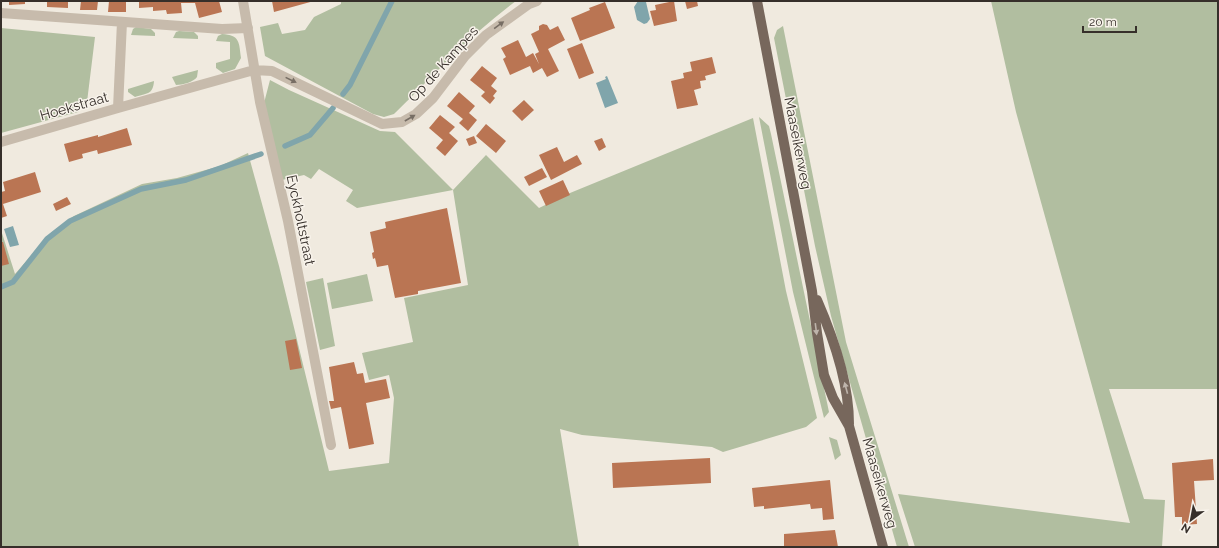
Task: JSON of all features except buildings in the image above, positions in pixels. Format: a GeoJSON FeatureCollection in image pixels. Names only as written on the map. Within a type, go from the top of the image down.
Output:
{"type":"FeatureCollection","features":[{"type":"Feature","properties":{"kind":"main road","name":"Maaseikerweg"},"geometry":{"type":"LineString","coordinates":[[757,1],[812,291],[824,375],[833,398],[849,426],[883,547]]}},
{"type":"Feature","properties":{"kind":"main road","name":"Maaseikerweg"},"geometry":{"type":"LineString","coordinates":[[812,291],[830,329],[849,400],[849,426]]}},
{"type":"Feature","properties":{"kind":"street","name":"Eyckholtstraat"},"geometry":{"type":"LineString","coordinates":[[243,1],[254,70],[288,221],[331,445]]}},
{"type":"Feature","properties":{"kind":"street","name":"Op de Kampes"},"geometry":{"type":"LineString","coordinates":[[254,70],[272,72],[382,124],[402,122],[416,114],[433,98],[465,56],[486,35],[529,4],[537,1]]}},
{"type":"Feature","properties":{"kind":"street"},"geometry":{"type":"LineString","coordinates":[[1,13],[222,30],[248,28]]}},
{"type":"Feature","properties":{"kind":"street","name":"Hoekstraat"},"geometry":{"type":"LineString","coordinates":[[1,142],[118,108],[122,22]]}},
{"type":"Feature","properties":{"kind":"street"},"geometry":{"type":"LineString","coordinates":[[118,108],[254,70]]}},
{"type":"Feature","properties":{"kind":"green space"},"geometry":{"type":"Polygon","coordinates":[[[341,1],[516,1],[468,41],[394,114],[384,117],[373,114],[265,56],[260,27],[278,23],[282,34],[305,30],[314,17],[341,4],[341,1]]]}},
{"type":"Feature","properties":{"kind":"green space"},"geometry":{"type":"Polygon","coordinates":[[[991,1],[1218,1],[1218,389],[1109,389],[1144,499],[1165,500],[1162,547],[915,547],[898,494],[1130,523],[1016,112],[991,1]]]}},
{"type":"Feature","properties":{"kind":"green space"},"geometry":{"type":"Polygon","coordinates":[[[783,26],[846,342],[909,547],[897,547],[831,316],[815,246],[774,38],[777,30],[783,26]]]}},
{"type":"Feature","properties":{"kind":"green space"},"geometry":{"type":"Polygon","coordinates":[[[136,27],[151,29],[155,33],[155,36],[131,35],[133,29],[136,27]]]}},
{"type":"Feature","properties":{"kind":"green space"},"geometry":{"type":"Polygon","coordinates":[[[1,28],[95,37],[87,102],[78,112],[1,133],[1,28]]]}},
{"type":"Feature","properties":{"kind":"green space"},"geometry":{"type":"Polygon","coordinates":[[[176,32],[194,32],[198,36],[198,39],[173,38],[176,32]]]}},
{"type":"Feature","properties":{"kind":"green space"},"geometry":{"type":"Polygon","coordinates":[[[222,34],[232,36],[238,40],[241,58],[235,69],[223,73],[216,68],[216,63],[230,59],[230,42],[216,41],[218,36],[222,34]]]}},
{"type":"Feature","properties":{"kind":"green space"},"geometry":{"type":"Polygon","coordinates":[[[198,70],[197,77],[195,79],[184,84],[176,85],[172,77],[198,70]]]}},
{"type":"Feature","properties":{"kind":"green space"},"geometry":{"type":"Polygon","coordinates":[[[270,80],[380,131],[395,132],[453,190],[357,208],[346,201],[353,190],[319,169],[311,179],[304,175],[282,180],[264,103],[270,80]]]}},
{"type":"Feature","properties":{"kind":"green space"},"geometry":{"type":"Polygon","coordinates":[[[154,81],[152,89],[149,93],[135,97],[128,92],[128,89],[154,81]]]}},
{"type":"Feature","properties":{"kind":"green space"},"geometry":{"type":"Polygon","coordinates":[[[759,117],[769,126],[771,134],[829,412],[824,418],[793,292],[759,117]]]}},
{"type":"Feature","properties":{"kind":"green space"},"geometry":{"type":"Polygon","coordinates":[[[753,118],[786,291],[817,418],[806,427],[723,452],[712,447],[582,435],[560,429],[579,547],[1,547],[1,230],[15,274],[51,233],[74,216],[142,184],[177,178],[220,166],[248,153],[279,266],[329,471],[389,463],[394,398],[389,375],[369,380],[362,353],[413,342],[404,298],[468,285],[453,190],[486,155],[539,208],[570,193],[753,118]]]}},
{"type":"Feature","properties":{"kind":"green space"},"geometry":{"type":"Polygon","coordinates":[[[367,274],[373,301],[332,309],[327,283],[367,274]]]}},
{"type":"Feature","properties":{"kind":"green space"},"geometry":{"type":"Polygon","coordinates":[[[323,278],[335,346],[320,350],[306,282],[323,278]]]}},
{"type":"Feature","properties":{"kind":"green space"},"geometry":{"type":"Polygon","coordinates":[[[829,437],[837,440],[841,455],[835,460],[829,437]]]}},
{"type":"Feature","properties":{"kind":"water"},"geometry":{"type":"Polygon","coordinates":[[[638,1],[646,2],[650,19],[644,24],[637,20],[634,7],[638,1]]]}},
{"type":"Feature","properties":{"kind":"water"},"geometry":{"type":"Polygon","coordinates":[[[607,76],[618,103],[605,108],[596,83],[606,79],[605,77],[607,76]]]}},
{"type":"Feature","properties":{"kind":"water"},"geometry":{"type":"Polygon","coordinates":[[[13,226],[19,245],[10,247],[4,229],[13,226]]]}},
{"type":"Feature","properties":{"kind":"waterway"},"geometry":{"type":"LineString","coordinates":[[343,94],[350,85],[392,1]]}},
{"type":"Feature","properties":{"kind":"waterway"},"geometry":{"type":"LineString","coordinates":[[285,146],[310,135],[333,108]]}},
{"type":"Feature","properties":{"kind":"waterway"},"geometry":{"type":"LineString","coordinates":[[1,287],[13,282],[47,239],[70,221],[141,189],[186,180],[261,154]]}}]}
